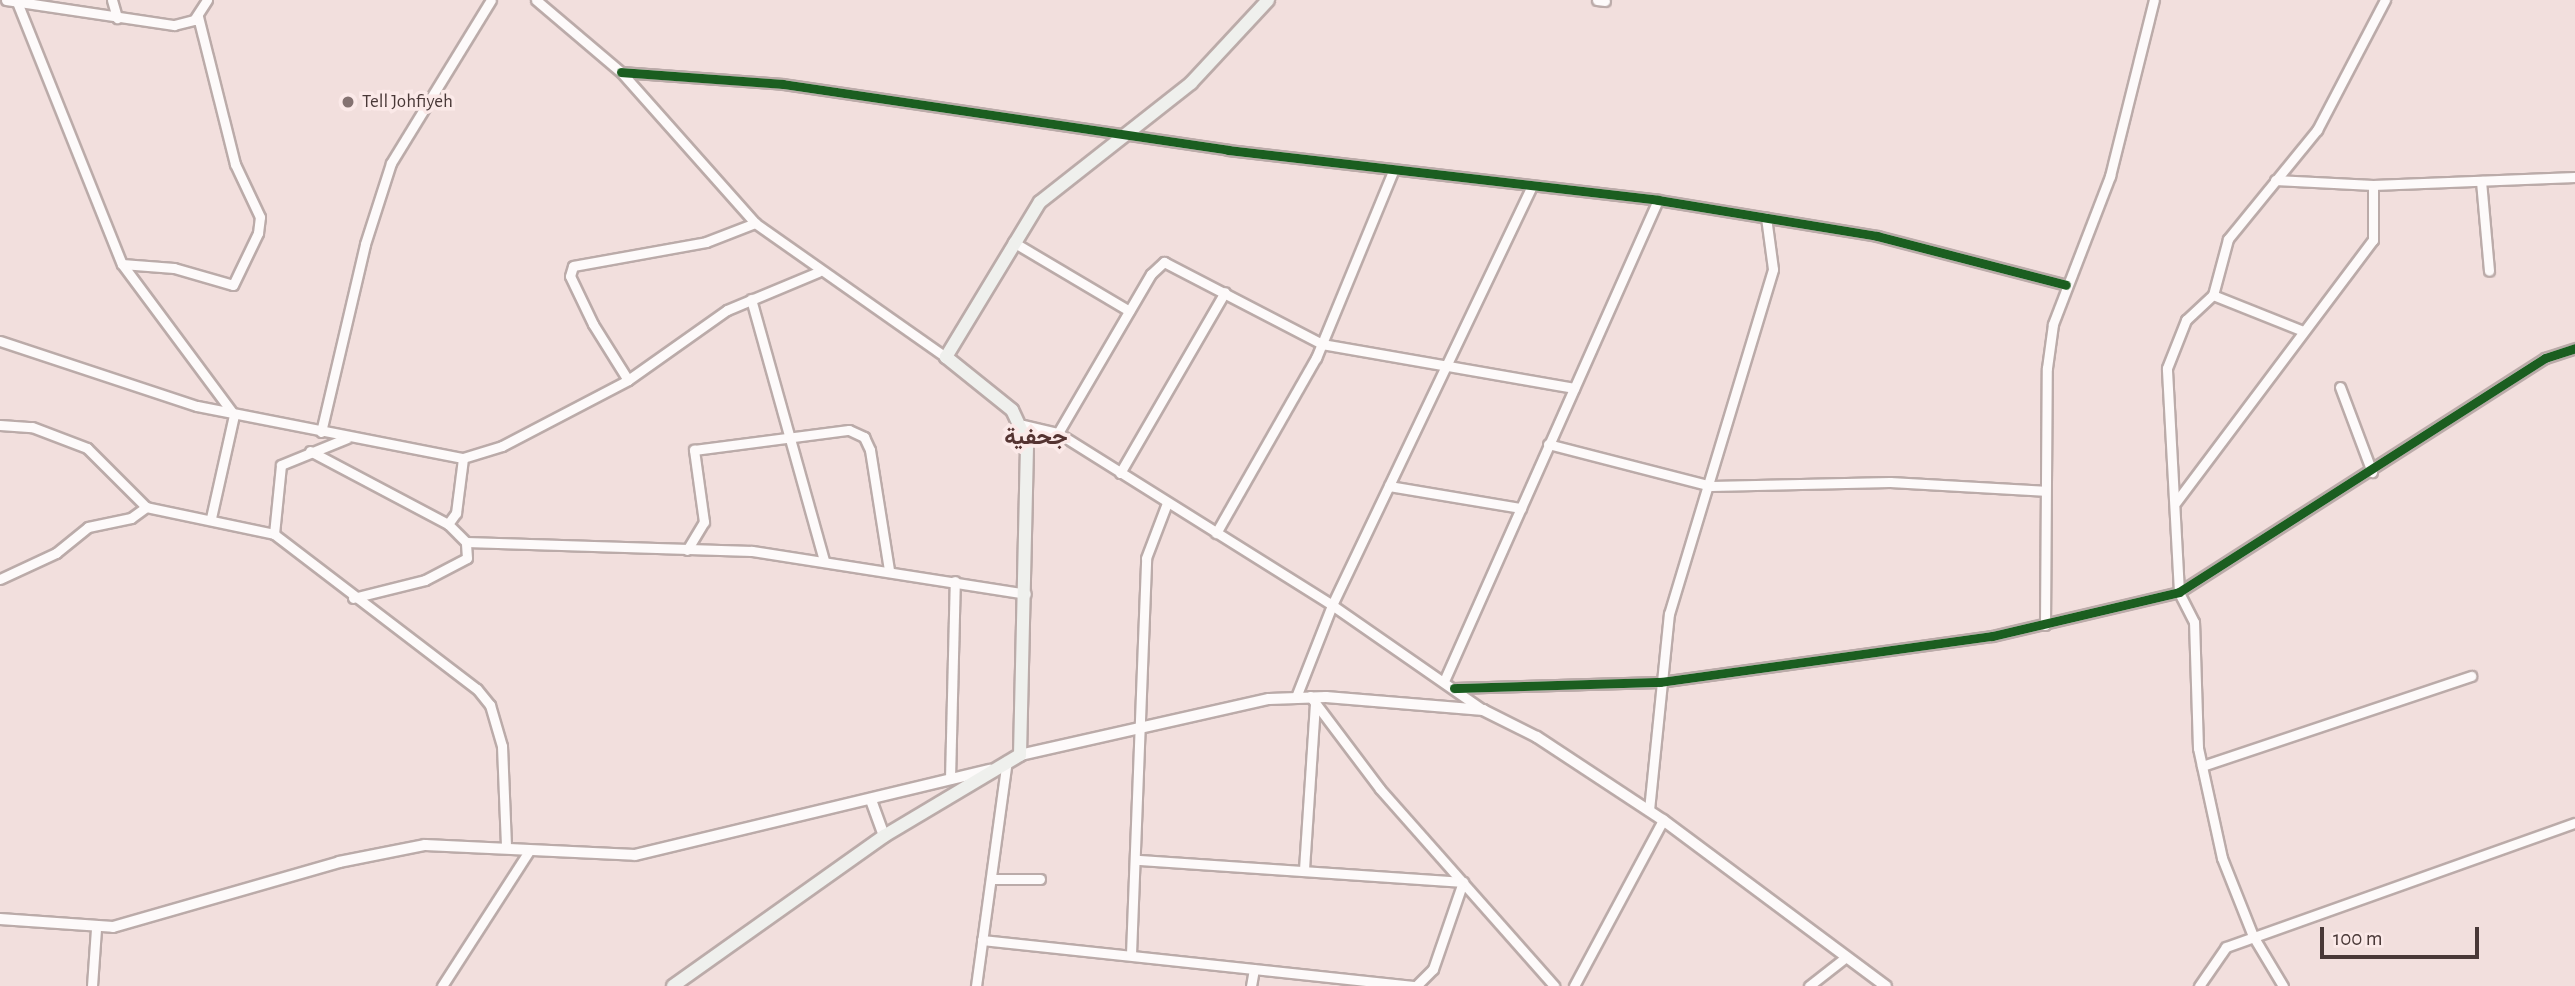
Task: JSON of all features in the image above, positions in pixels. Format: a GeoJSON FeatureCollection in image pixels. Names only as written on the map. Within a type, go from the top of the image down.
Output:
{"type":"FeatureCollection","features":[{"type":"Feature","properties":{"kind":"main road"},"geometry":{"type":"LineString","coordinates":[[673,986],[884,836],[990,770],[1020,755],[1029,460],[1023,425],[946,357],[1013,242],[1054,187],[1119,135],[1191,83],[1268,0]]}},
{"type":"Feature","properties":{"kind":"street"},"geometry":{"type":"LineString","coordinates":[[6,0],[174,25],[198,17]]}},
{"type":"Feature","properties":{"kind":"street"},"geometry":{"type":"LineString","coordinates":[[112,0],[117,18]]}},
{"type":"Feature","properties":{"kind":"street"},"geometry":{"type":"LineString","coordinates":[[122,264],[174,268],[233,285],[258,233],[260,217],[235,164],[198,17],[207,0]]}},
{"type":"Feature","properties":{"kind":"street"},"geometry":{"type":"LineString","coordinates":[[321,432],[365,244],[391,163],[491,0]]}},
{"type":"Feature","properties":{"kind":"street"},"geometry":{"type":"LineString","coordinates":[[536,0],[621,72],[755,223],[818,272],[946,357]]}},
{"type":"Feature","properties":{"kind":"street"},"geometry":{"type":"LineString","coordinates":[[2045,625],[2047,368],[2066,285],[2110,176],[2154,0]]}},
{"type":"Feature","properties":{"kind":"street"},"geometry":{"type":"LineString","coordinates":[[2283,986],[2252,936],[2222,858],[2202,766],[2193,622],[2179,592],[2167,368],[2186,320],[2213,295],[2228,239],[2317,130],[2385,0]]}},
{"type":"Feature","properties":{"kind":"street"},"geometry":{"type":"LineString","coordinates":[[17,2],[122,264],[234,415],[211,518]]}},
{"type":"Feature","properties":{"kind":"street"},"geometry":{"type":"LineString","coordinates":[[621,72],[783,84],[1119,135],[1658,200],[1877,236],[2066,285]]}},
{"type":"Feature","properties":{"kind":"street"},"geometry":{"type":"LineString","coordinates":[[1216,533],[1322,344],[1394,169]]}},
{"type":"Feature","properties":{"kind":"street"},"geometry":{"type":"LineString","coordinates":[[2275,180],[2373,185],[2575,177]]}},
{"type":"Feature","properties":{"kind":"street"},"geometry":{"type":"LineString","coordinates":[[2480,181],[2488,271]]}},
{"type":"Feature","properties":{"kind":"street"},"geometry":{"type":"LineString","coordinates":[[2176,502],[2373,240],[2373,185]]}},
{"type":"Feature","properties":{"kind":"street"},"geometry":{"type":"LineString","coordinates":[[1296,697],[1332,606],[1532,186]]}},
{"type":"Feature","properties":{"kind":"street"},"geometry":{"type":"LineString","coordinates":[[1444,681],[1658,200]]}},
{"type":"Feature","properties":{"kind":"street"},"geometry":{"type":"LineString","coordinates":[[1649,810],[1660,682],[1672,597],[1711,486],[1773,269],[1766,217]]}},
{"type":"Feature","properties":{"kind":"street"},"geometry":{"type":"LineString","coordinates":[[628,380],[593,324],[570,276],[573,266],[706,242],[755,223]]}},
{"type":"Feature","properties":{"kind":"street"},"geometry":{"type":"LineString","coordinates":[[1013,242],[1129,311]]}},
{"type":"Feature","properties":{"kind":"street"},"geometry":{"type":"LineString","coordinates":[[1058,433],[1129,311],[1164,262],[1322,344],[1574,388]]}},
{"type":"Feature","properties":{"kind":"street"},"geometry":{"type":"LineString","coordinates":[[0,341],[234,415],[463,458],[502,446],[628,380],[704,323],[751,299],[818,272]]}},
{"type":"Feature","properties":{"kind":"street"},"geometry":{"type":"LineString","coordinates":[[1119,473],[1225,292]]}},
{"type":"Feature","properties":{"kind":"street"},"geometry":{"type":"LineString","coordinates":[[2213,295],[2303,331]]}},
{"type":"Feature","properties":{"kind":"street"},"geometry":{"type":"LineString","coordinates":[[751,299],[824,561]]}},
{"type":"Feature","properties":{"kind":"street"},"geometry":{"type":"LineString","coordinates":[[1454,688],[1660,682],[2045,625],[2179,592],[2372,472],[2545,358],[2575,348]]}},
{"type":"Feature","properties":{"kind":"street"},"geometry":{"type":"LineString","coordinates":[[2340,387],[2372,472]]}},
{"type":"Feature","properties":{"kind":"street"},"geometry":{"type":"LineString","coordinates":[[0,425],[32,427],[87,448],[146,507],[211,518],[274,534],[490,705],[506,776],[506,846]]}},
{"type":"Feature","properties":{"kind":"street"},"geometry":{"type":"LineString","coordinates":[[1023,425],[1058,433],[1332,606],[1483,710],[1649,810],[1886,986]]}},
{"type":"Feature","properties":{"kind":"street"},"geometry":{"type":"LineString","coordinates":[[687,550],[704,522],[694,450],[789,435],[849,430],[864,437],[889,570]]}},
{"type":"Feature","properties":{"kind":"street"},"geometry":{"type":"LineString","coordinates":[[274,534],[281,465],[310,451],[348,438]]}},
{"type":"Feature","properties":{"kind":"street"},"geometry":{"type":"LineString","coordinates":[[1548,444],[1711,486],[1890,482],[2045,491]]}},
{"type":"Feature","properties":{"kind":"street"},"geometry":{"type":"LineString","coordinates":[[310,451],[447,523],[466,542],[687,550],[824,561],[1026,594]]}},
{"type":"Feature","properties":{"kind":"street"},"geometry":{"type":"LineString","coordinates":[[447,523],[456,513],[463,458]]}},
{"type":"Feature","properties":{"kind":"street"},"geometry":{"type":"LineString","coordinates":[[1389,486],[1521,508]]}},
{"type":"Feature","properties":{"kind":"street"},"geometry":{"type":"LineString","coordinates":[[1131,954],[1143,724],[1146,558],[1167,503]]}},
{"type":"Feature","properties":{"kind":"street"},"geometry":{"type":"LineString","coordinates":[[0,579],[56,553],[88,527],[131,519],[146,507]]}},
{"type":"Feature","properties":{"kind":"street"},"geometry":{"type":"LineString","coordinates":[[354,597],[425,580],[464,562],[466,542]]}},
{"type":"Feature","properties":{"kind":"street"},"geometry":{"type":"LineString","coordinates":[[950,779],[955,581]]}},
{"type":"Feature","properties":{"kind":"street"},"geometry":{"type":"LineString","coordinates":[[2202,766],[2471,676]]}},
{"type":"Feature","properties":{"kind":"street"},"geometry":{"type":"LineString","coordinates":[[1020,755],[1143,724],[1296,697],[1483,710]]}},
{"type":"Feature","properties":{"kind":"street"},"geometry":{"type":"LineString","coordinates":[[1304,869],[1313,700]]}},
{"type":"Feature","properties":{"kind":"street"},"geometry":{"type":"LineString","coordinates":[[1313,700],[1463,882],[1554,986]]}},
{"type":"Feature","properties":{"kind":"street"},"geometry":{"type":"LineString","coordinates":[[976,986],[1007,761]]}},
{"type":"Feature","properties":{"kind":"street"},"geometry":{"type":"LineString","coordinates":[[0,919],[96,929],[157,919],[393,850],[506,846],[529,850],[635,855],[990,770]]}},
{"type":"Feature","properties":{"kind":"street"},"geometry":{"type":"LineString","coordinates":[[871,800],[884,836]]}},
{"type":"Feature","properties":{"kind":"street"},"geometry":{"type":"LineString","coordinates":[[1573,986],[1663,820]]}},
{"type":"Feature","properties":{"kind":"street"},"geometry":{"type":"LineString","coordinates":[[2199,986],[2227,947],[2252,936],[2575,823]]}},
{"type":"Feature","properties":{"kind":"street"},"geometry":{"type":"LineString","coordinates":[[442,986],[529,850]]}},
{"type":"Feature","properties":{"kind":"street"},"geometry":{"type":"LineString","coordinates":[[1137,860],[1304,869],[1463,882]]}},
{"type":"Feature","properties":{"kind":"street"},"geometry":{"type":"LineString","coordinates":[[992,879],[1040,879]]}},
{"type":"Feature","properties":{"kind":"street"},"geometry":{"type":"LineString","coordinates":[[982,940],[1421,984],[1433,969],[1463,882]]}},
{"type":"Feature","properties":{"kind":"street"},"geometry":{"type":"LineString","coordinates":[[92,986],[96,929]]}},
{"type":"Feature","properties":{"kind":"street"},"geometry":{"type":"LineString","coordinates":[[1809,986],[1846,957]]}},
{"type":"Feature","properties":{"kind":"street"},"geometry":{"type":"LineString","coordinates":[[1251,986],[1254,969]]}},
{"type":"Feature","properties":{"kind":"cycle path"},"geometry":{"type":"LineString","coordinates":[[621,72],[783,84],[1228,150],[1658,200],[1877,236],[2066,285]]}},
{"type":"Feature","properties":{"kind":"cycle path"},"geometry":{"type":"LineString","coordinates":[[1454,688],[1660,682],[1992,636],[2179,592],[2545,358],[2575,348]]}},
{"type":"Feature","properties":{"kind":"place","name":"Tell Johfiyeh"},"geometry":{"type":"Point","coordinates":[348,102]}},
{"type":"Feature","properties":{"kind":"district","name":"جحفية"},"geometry":{"type":"Point","coordinates":[1036,438]}}]}
